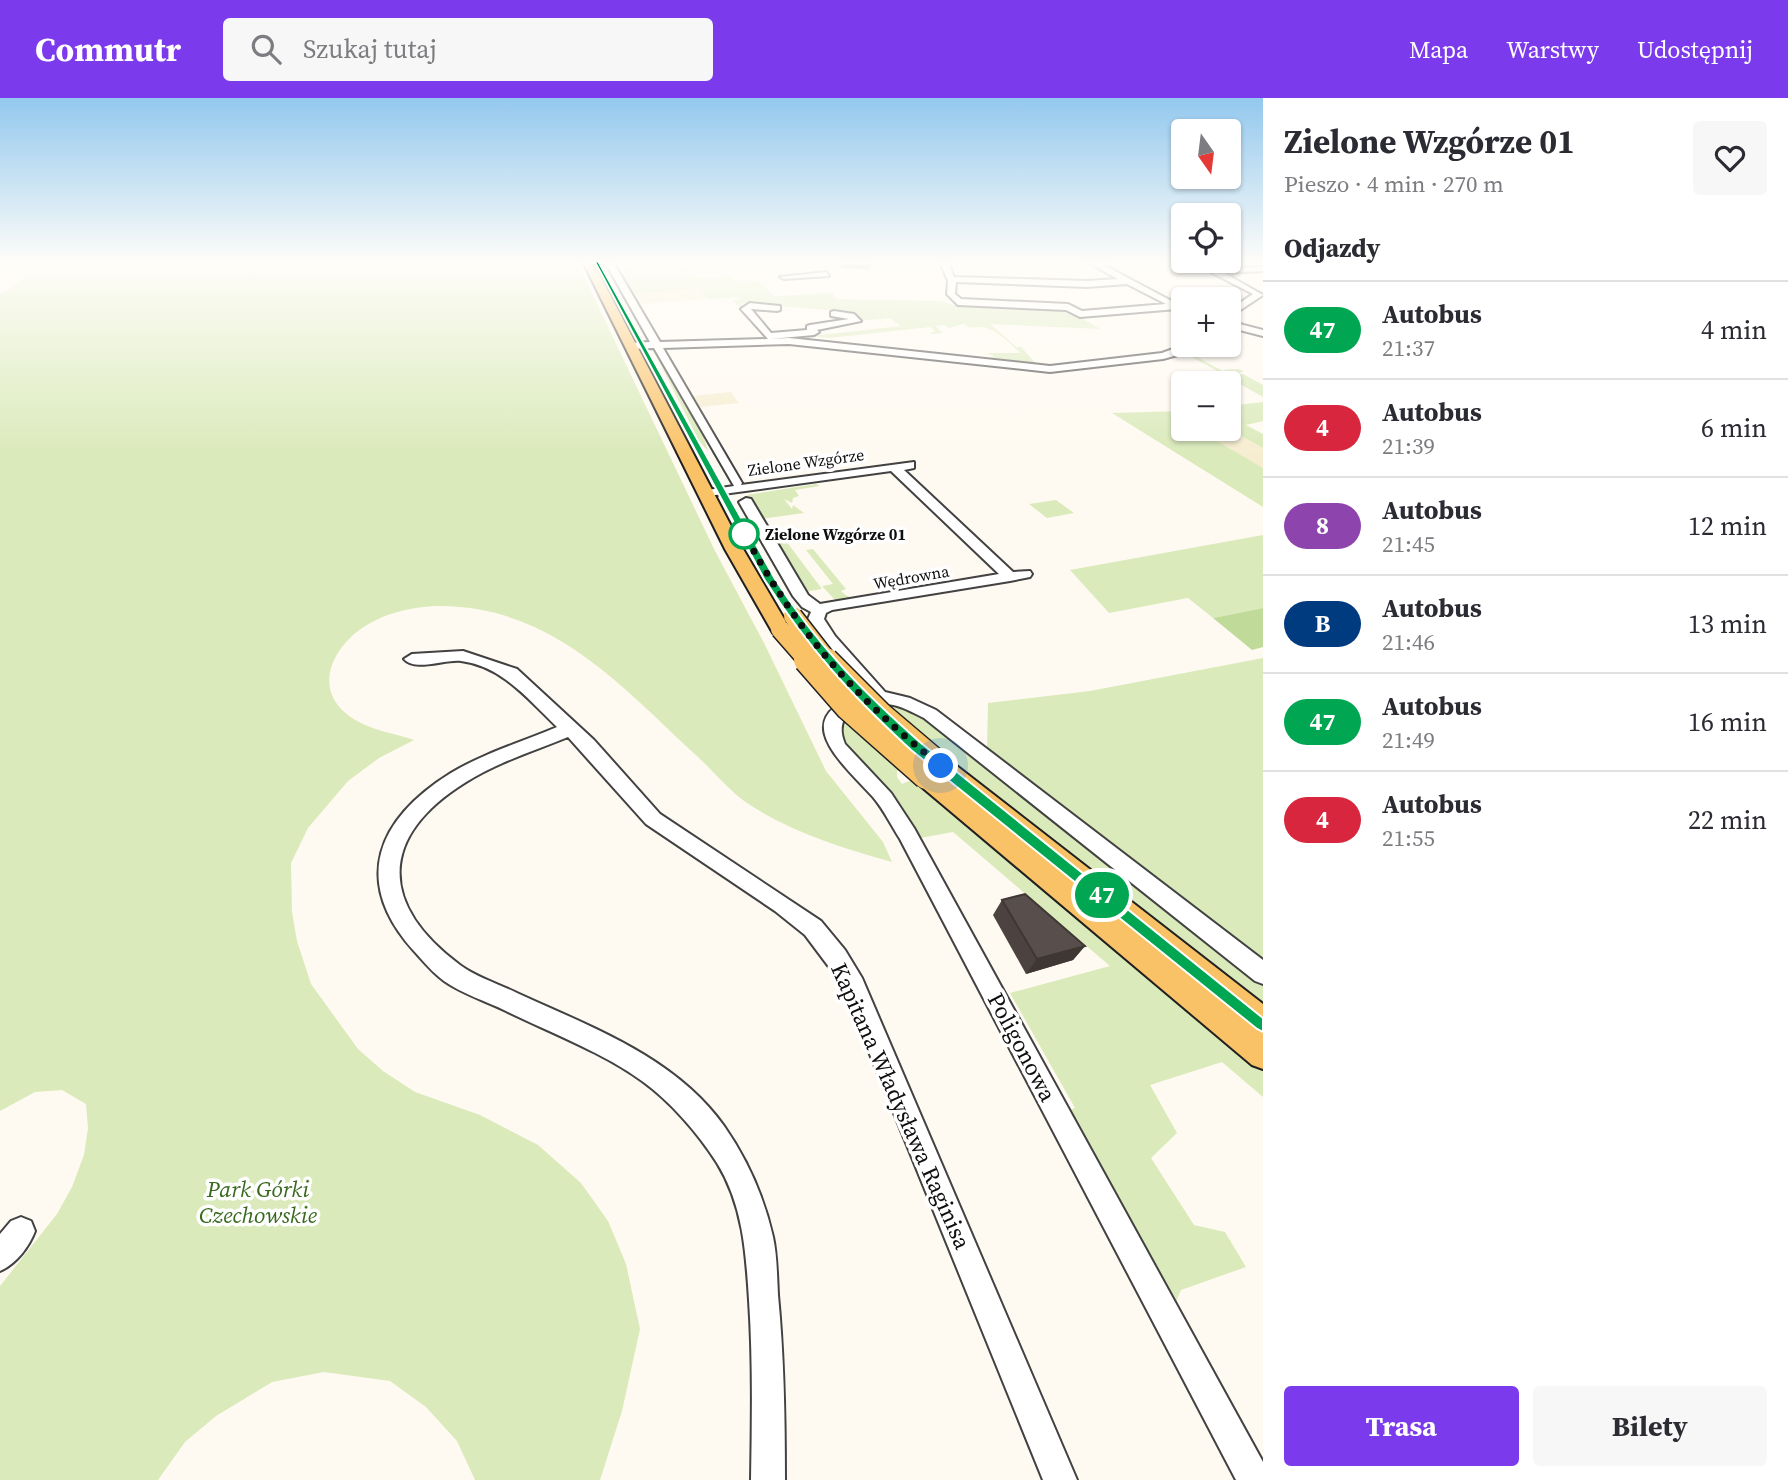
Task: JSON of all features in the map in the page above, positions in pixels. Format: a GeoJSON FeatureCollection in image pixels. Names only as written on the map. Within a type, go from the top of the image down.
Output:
{"type":"FeatureCollection","features":[{"type":"Feature","properties":{"kind":"main road"},"geometry":{"type":"LineString","coordinates":[[625,326],[792,614],[817,675],[857,717],[934,772],[1263,1023]]}},
{"type":"Feature","properties":{"kind":"main road"},"geometry":{"type":"LineString","coordinates":[[628,326],[636,345]]}},
{"type":"Feature","properties":{"kind":"main road"},"geometry":{"type":"LineString","coordinates":[[934,772],[1263,1054]]}},
{"type":"Feature","properties":{"kind":"street"},"geometry":{"type":"LineString","coordinates":[[648,326],[658,344],[721,490]]}},
{"type":"Feature","properties":{"kind":"street"},"geometry":{"type":"LineString","coordinates":[[760,326],[768,336],[803,338],[1043,369],[1171,354]]}},
{"type":"Feature","properties":{"kind":"street"},"geometry":{"type":"LineString","coordinates":[[636,345],[703,340],[803,338],[814,332],[812,326]]}},
{"type":"Feature","properties":{"kind":"street"},"geometry":{"type":"LineString","coordinates":[[1241,327],[1263,332]]}},
{"type":"Feature","properties":{"kind":"street","name":"Zielone Wzgórze"},"geometry":{"type":"LineString","coordinates":[[721,490],[910,465]]}},
{"type":"Feature","properties":{"kind":"street","name":"Wędrowna"},"geometry":{"type":"LineString","coordinates":[[819,610],[829,606],[1017,576],[894,467]]}},
{"type":"Feature","properties":{"kind":"street"},"geometry":{"type":"LineString","coordinates":[[746,502],[792,614]]}},
{"type":"Feature","properties":{"kind":"street"},"geometry":{"type":"LineString","coordinates":[[792,614],[818,593]]}},
{"type":"Feature","properties":{"kind":"street"},"geometry":{"type":"LineString","coordinates":[[792,614],[807,604],[819,610],[816,619],[822,629],[864,674],[879,697],[902,701],[930,714],[1263,974]]}},
{"type":"Feature","properties":{"kind":"street","name":"Kapitana Władysława Raginisa"},"geometry":{"type":"LineString","coordinates":[[412,659],[463,656],[511,673],[571,728],[653,819],[783,905],[813,928],[837,957],[850,978],[1060,1480]]}},
{"type":"Feature","properties":{"kind":"street","name":"Poligonowa"},"geometry":{"type":"LineString","coordinates":[[879,697],[859,701],[838,712],[831,726],[835,743],[842,754],[882,794],[907,834],[1254,1480]]}},
{"type":"Feature","properties":{"kind":"street"},"geometry":{"type":"LineString","coordinates":[[571,728],[459,777],[423,805],[405,823],[395,844],[388,887],[398,912],[435,958],[453,974],[598,1043],[651,1072],[703,1122],[728,1156],[746,1193],[759,1238],[769,1366],[768,1480]]}},
{"type":"Feature","properties":{"kind":"street"},"geometry":{"type":"LineString","coordinates":[[0,1256],[21,1231]]}},
{"type":"Feature","properties":{"kind":"shaded area"},"geometry":{"type":"Polygon","coordinates":[[[731,392],[739,403],[700,407],[693,396],[731,392]]]}},
{"type":"Feature","properties":{"kind":"shaded area"},"geometry":{"type":"Polygon","coordinates":[[[1241,436],[1263,448],[1263,468],[1216,441],[1241,441],[1241,436]]]}},
{"type":"Feature","properties":{"kind":"green space","name":"Park Górki Czechowskie"},"geometry":{"type":"Polygon","coordinates":[[[0,326],[608,326],[715,551],[764,643],[826,771],[883,842],[892,862],[801,832],[750,805],[613,679],[552,636],[518,620],[481,610],[441,606],[405,610],[371,622],[352,636],[335,658],[329,682],[337,704],[359,722],[414,740],[379,758],[348,781],[308,828],[291,863],[292,912],[297,941],[311,984],[358,1049],[383,1071],[415,1092],[480,1115],[538,1145],[581,1183],[608,1221],[626,1264],[640,1329],[622,1411],[600,1480],[475,1480],[457,1441],[426,1407],[390,1381],[324,1372],[272,1382],[216,1416],[185,1442],[158,1480],[0,1480],[0,1286],[57,1214],[72,1187],[84,1155],[88,1128],[86,1104],[62,1090],[35,1092],[0,1111],[0,326]]]}},
{"type":"Feature","properties":{"kind":"green space"},"geometry":{"type":"Polygon","coordinates":[[[897,326],[936,326],[943,333],[932,334],[930,333],[935,331],[930,327],[830,338],[811,336],[897,326]]]}},
{"type":"Feature","properties":{"kind":"green space"},"geometry":{"type":"Polygon","coordinates":[[[968,326],[993,326],[1023,353],[1017,347],[1021,347],[1037,365],[1114,359],[1046,366],[952,356],[987,359],[994,356],[987,353],[1020,353],[1003,337],[984,327],[968,326]]]}},
{"type":"Feature","properties":{"kind":"green space"},"geometry":{"type":"Polygon","coordinates":[[[1045,326],[1096,326],[1100,329],[1045,326]]]}},
{"type":"Feature","properties":{"kind":"green space"},"geometry":{"type":"Polygon","coordinates":[[[654,352],[658,352],[705,436],[708,451],[699,441],[654,352]]]}},
{"type":"Feature","properties":{"kind":"green space"},"geometry":{"type":"Polygon","coordinates":[[[1191,357],[1197,357],[1223,371],[1217,371],[1191,357]]]}},
{"type":"Feature","properties":{"kind":"green space"},"geometry":{"type":"Polygon","coordinates":[[[1241,374],[1263,385],[1263,397],[1241,385],[1241,374]]]}},
{"type":"Feature","properties":{"kind":"green space"},"geometry":{"type":"Polygon","coordinates":[[[1263,402],[1263,421],[1246,425],[1263,434],[1263,448],[1241,436],[1241,405],[1263,402]]]}},
{"type":"Feature","properties":{"kind":"green space"},"geometry":{"type":"Polygon","coordinates":[[[1171,411],[1171,441],[1217,441],[1263,468],[1263,507],[1112,413],[1171,411]]]}},
{"type":"Feature","properties":{"kind":"green space"},"geometry":{"type":"Polygon","coordinates":[[[816,484],[820,486],[795,490],[799,496],[793,498],[792,503],[784,499],[792,509],[793,505],[804,513],[761,519],[747,495],[816,484]]]}},
{"type":"Feature","properties":{"kind":"green space"},"geometry":{"type":"Polygon","coordinates":[[[1056,500],[1074,513],[1047,518],[1029,504],[1056,500]]]}},
{"type":"Feature","properties":{"kind":"green space"},"geometry":{"type":"Polygon","coordinates":[[[818,529],[827,533],[786,541],[822,589],[804,592],[773,540],[820,533],[818,529]]]}},
{"type":"Feature","properties":{"kind":"green space"},"geometry":{"type":"Polygon","coordinates":[[[1263,535],[1263,608],[1213,618],[1188,598],[1109,613],[1070,570],[1263,535]]]}},
{"type":"Feature","properties":{"kind":"green space"},"geometry":{"type":"Polygon","coordinates":[[[813,549],[846,589],[841,591],[846,595],[862,598],[884,591],[888,596],[837,602],[822,586],[833,584],[806,550],[813,549]]]}},
{"type":"Feature","properties":{"kind":"green space"},"geometry":{"type":"Polygon","coordinates":[[[1263,608],[1263,647],[1252,650],[1213,618],[1263,608]]]}},
{"type":"Feature","properties":{"kind":"green space"},"geometry":{"type":"Polygon","coordinates":[[[1263,658],[1263,962],[987,749],[988,703],[1090,691],[1263,658]]]}},
{"type":"Feature","properties":{"kind":"green space"},"geometry":{"type":"Polygon","coordinates":[[[891,702],[913,709],[1263,979],[1263,1016],[933,751],[897,771],[897,777],[902,784],[916,778],[1263,1062],[1263,1097],[1222,1062],[1150,1085],[1177,1133],[1151,1158],[1194,1225],[1225,1232],[1246,1267],[1181,1290],[1175,1304],[1068,1111],[1075,1108],[1010,993],[1110,966],[953,832],[920,838],[889,792],[846,753],[839,726],[845,715],[891,702]]]}},
{"type":"Feature","properties":{"kind":"building"},"geometry":{"type":"Polygon","coordinates":[[[1025,894],[1085,946],[1037,959],[1002,900],[1025,894]]]}},
{"type":"Feature","properties":{"kind":"bus line","name":"47"},"geometry":{"type":"LineString","coordinates":[[633,326],[751,547],[801,627],[827,660],[887,722],[1263,1023]]}},
{"type":"Feature","properties":{"kind":"place","name":"Zielone Wzgórze 01"},"geometry":{"type":"Point","coordinates":[744,534]}},
{"type":"Feature","properties":{"kind":"route"},"geometry":{"type":"LineString","coordinates":[[744,534],[740,526],[778,593],[820,652],[887,722],[941,766]]}}]}
